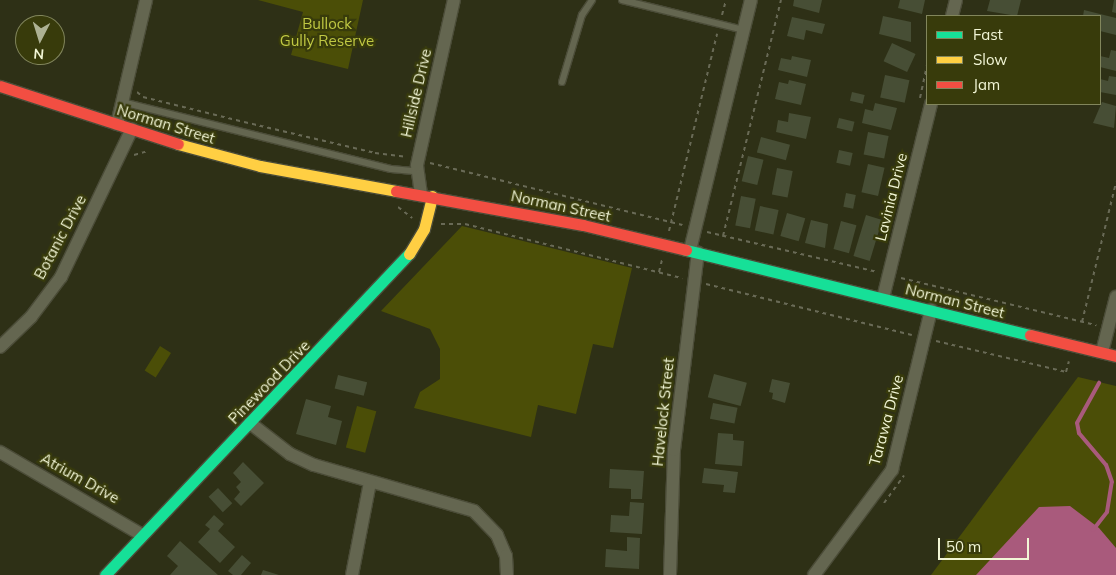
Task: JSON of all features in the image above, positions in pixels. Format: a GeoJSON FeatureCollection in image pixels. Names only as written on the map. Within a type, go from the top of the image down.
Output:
{"type":"FeatureCollection","features":[{"type":"Feature","properties":{"kind":"street"},"geometry":{"type":"LineString","coordinates":[[117,124],[146,0]]}},
{"type":"Feature","properties":{"kind":"street","name":"Hillside Drive"},"geometry":{"type":"LineString","coordinates":[[427,195],[417,166],[454,0]]}},
{"type":"Feature","properties":{"kind":"street","name":"Havelock Street"},"geometry":{"type":"LineString","coordinates":[[670,575],[674,450],[694,281],[695,228],[751,0]]}},
{"type":"Feature","properties":{"kind":"street"},"geometry":{"type":"LineString","coordinates":[[952,15],[956,0]]}},
{"type":"Feature","properties":{"kind":"street","name":"Norman Street"},"geometry":{"type":"LineString","coordinates":[[0,86],[132,129],[260,166],[427,195],[666,244],[1116,356]]}},
{"type":"Feature","properties":{"kind":"street","name":"Lavinia Drive"},"geometry":{"type":"LineString","coordinates":[[883,298],[930,105]]}},
{"type":"Feature","properties":{"kind":"street","name":"Botanic Drive"},"geometry":{"type":"LineString","coordinates":[[0,347],[31,317],[61,277],[132,129]]}},
{"type":"Feature","properties":{"kind":"street","name":"Pinewood Drive"},"geometry":{"type":"LineString","coordinates":[[105,575],[411,252],[427,221],[427,195]]}},
{"type":"Feature","properties":{"kind":"street"},"geometry":{"type":"LineString","coordinates":[[1102,352],[1116,297]]}},
{"type":"Feature","properties":{"kind":"street","name":"Tarawa Drive"},"geometry":{"type":"LineString","coordinates":[[814,575],[892,470],[931,310]]}},
{"type":"Feature","properties":{"kind":"street"},"geometry":{"type":"LineString","coordinates":[[250,424],[301,459],[370,482],[452,502],[474,511],[497,535],[506,556],[507,575]]}},
{"type":"Feature","properties":{"kind":"street","name":"Atrium Drive"},"geometry":{"type":"LineString","coordinates":[[0,452],[142,535]]}},
{"type":"Feature","properties":{"kind":"street"},"geometry":{"type":"LineString","coordinates":[[352,575],[370,482]]}},
{"type":"Feature","properties":{"kind":"lane"},"geometry":{"type":"LineString","coordinates":[[562,82],[582,15],[592,0]]}},
{"type":"Feature","properties":{"kind":"lane"},"geometry":{"type":"LineString","coordinates":[[622,0],[744,30]]}},
{"type":"Feature","properties":{"kind":"lane","name":"Norman Street"},"geometry":{"type":"LineString","coordinates":[[122,102],[391,169],[417,166]]}},
{"type":"Feature","properties":{"kind":"path"},"geometry":{"type":"LineString","coordinates":[[659,273],[726,0]]}},
{"type":"Feature","properties":{"kind":"path"},"geometry":{"type":"LineString","coordinates":[[723,236],[780,0]]}},
{"type":"Feature","properties":{"kind":"path"},"geometry":{"type":"LineString","coordinates":[[125,88],[143,96],[417,166],[671,222],[1099,326]]}},
{"type":"Feature","properties":{"kind":"path"},"geometry":{"type":"LineString","coordinates":[[411,218],[465,224],[1066,372],[1116,182]]}},
{"type":"Feature","properties":{"kind":"green space","name":"Bullock Gully Reserve"},"geometry":{"type":"Polygon","coordinates":[[[258,0],[363,0],[348,69],[291,55],[303,12],[258,0]]]}},
{"type":"Feature","properties":{"kind":"green space"},"geometry":{"type":"Polygon","coordinates":[[[462,226],[632,268],[613,348],[593,344],[576,414],[538,405],[531,437],[414,408],[420,392],[440,379],[440,349],[430,329],[381,311],[462,226]]]}},
{"type":"Feature","properties":{"kind":"green space"},"geometry":{"type":"Polygon","coordinates":[[[160,346],[171,353],[156,377],[145,371],[160,346]]]}},
{"type":"Feature","properties":{"kind":"green space"},"geometry":{"type":"Polygon","coordinates":[[[1078,377],[1116,386],[1116,575],[931,575],[1078,377]]]}},
{"type":"Feature","properties":{"kind":"green space"},"geometry":{"type":"Polygon","coordinates":[[[357,406],[376,411],[365,453],[346,448],[357,406]]]}},
{"type":"Feature","properties":{"kind":"shaded area"},"geometry":{"type":"Polygon","coordinates":[[[1070,506],[1099,528],[1116,548],[1116,575],[976,575],[1039,507],[1070,506]]]}},
{"type":"Feature","properties":{"kind":"building"},"geometry":{"type":"Polygon","coordinates":[[[794,0],[822,0],[819,13],[793,6],[794,0]]]}},
{"type":"Feature","properties":{"kind":"building"},"geometry":{"type":"Polygon","coordinates":[[[900,0],[925,0],[922,14],[898,8],[900,0]]]}},
{"type":"Feature","properties":{"kind":"building"},"geometry":{"type":"Polygon","coordinates":[[[990,0],[1021,0],[1017,15],[987,11],[990,0]]]}},
{"type":"Feature","properties":{"kind":"building"},"geometry":{"type":"Polygon","coordinates":[[[1114,0],[1116,0],[1116,13],[1112,12],[1114,0]]]}},
{"type":"Feature","properties":{"kind":"building"},"geometry":{"type":"Polygon","coordinates":[[[1084,10],[1116,18],[1116,35],[1101,31],[1101,15],[1083,15],[1084,10]]]}},
{"type":"Feature","properties":{"kind":"building"},"geometry":{"type":"Polygon","coordinates":[[[883,16],[911,22],[911,42],[879,34],[883,16]]]}},
{"type":"Feature","properties":{"kind":"building"},"geometry":{"type":"Polygon","coordinates":[[[792,17],[825,24],[822,34],[806,30],[804,40],[787,36],[792,17]]]}},
{"type":"Feature","properties":{"kind":"building"},"geometry":{"type":"Polygon","coordinates":[[[892,43],[916,54],[907,72],[884,61],[892,43]]]}},
{"type":"Feature","properties":{"kind":"building"},"geometry":{"type":"Polygon","coordinates":[[[1111,50],[1116,51],[1116,71],[1101,67],[1101,56],[1109,58],[1111,50]]]}},
{"type":"Feature","properties":{"kind":"building"},"geometry":{"type":"Polygon","coordinates":[[[792,56],[811,60],[807,77],[778,70],[781,58],[791,60],[792,56]]]}},
{"type":"Feature","properties":{"kind":"building"},"geometry":{"type":"Polygon","coordinates":[[[885,75],[909,80],[905,103],[880,97],[885,75]]]}},
{"type":"Feature","properties":{"kind":"building"},"geometry":{"type":"Polygon","coordinates":[[[1109,76],[1116,77],[1116,95],[1101,92],[1101,79],[1108,81],[1109,76]]]}},
{"type":"Feature","properties":{"kind":"building"},"geometry":{"type":"Polygon","coordinates":[[[789,80],[806,84],[801,105],[775,99],[779,82],[788,84],[789,80]]]}},
{"type":"Feature","properties":{"kind":"building"},"geometry":{"type":"Polygon","coordinates":[[[852,92],[865,95],[863,104],[850,101],[852,92]]]}},
{"type":"Feature","properties":{"kind":"building"},"geometry":{"type":"Polygon","coordinates":[[[1102,102],[1116,106],[1114,128],[1093,123],[1102,102]]]}},
{"type":"Feature","properties":{"kind":"building"},"geometry":{"type":"Polygon","coordinates":[[[875,103],[897,108],[891,130],[862,123],[865,109],[873,111],[875,103]]]}},
{"type":"Feature","properties":{"kind":"building"},"geometry":{"type":"Polygon","coordinates":[[[789,113],[811,117],[806,139],[776,132],[778,120],[788,122],[789,113]]]}},
{"type":"Feature","properties":{"kind":"building"},"geometry":{"type":"Polygon","coordinates":[[[839,118],[855,122],[852,132],[837,128],[839,118]]]}},
{"type":"Feature","properties":{"kind":"building"},"geometry":{"type":"Polygon","coordinates":[[[868,132],[889,136],[884,159],[864,155],[868,132]]]}},
{"type":"Feature","properties":{"kind":"building"},"geometry":{"type":"Polygon","coordinates":[[[761,137],[790,145],[786,160],[757,152],[761,137]]]}},
{"type":"Feature","properties":{"kind":"building"},"geometry":{"type":"Polygon","coordinates":[[[839,150],[853,153],[850,166],[836,163],[839,150]]]}},
{"type":"Feature","properties":{"kind":"building"},"geometry":{"type":"Polygon","coordinates":[[[748,156],[764,160],[757,185],[742,181],[748,156]]]}},
{"type":"Feature","properties":{"kind":"building"},"geometry":{"type":"Polygon","coordinates":[[[868,164],[885,168],[878,196],[861,192],[868,164]]]}},
{"type":"Feature","properties":{"kind":"building"},"geometry":{"type":"Polygon","coordinates":[[[777,168],[793,171],[788,198],[772,195],[777,168]]]}},
{"type":"Feature","properties":{"kind":"building"},"geometry":{"type":"Polygon","coordinates":[[[846,193],[856,195],[853,209],[843,207],[846,193]]]}},
{"type":"Feature","properties":{"kind":"building"},"geometry":{"type":"Polygon","coordinates":[[[741,196],[756,199],[750,228],[735,225],[741,196]]]}},
{"type":"Feature","properties":{"kind":"building"},"geometry":{"type":"Polygon","coordinates":[[[760,206],[779,210],[773,234],[755,230],[760,206]]]}},
{"type":"Feature","properties":{"kind":"building"},"geometry":{"type":"Polygon","coordinates":[[[787,213],[805,218],[799,241],[780,236],[787,213]]]}},
{"type":"Feature","properties":{"kind":"building"},"geometry":{"type":"Polygon","coordinates":[[[866,215],[882,220],[870,261],[853,256],[866,215]]]}},
{"type":"Feature","properties":{"kind":"building"},"geometry":{"type":"Polygon","coordinates":[[[811,220],[828,224],[825,248],[805,243],[811,220]]]}},
{"type":"Feature","properties":{"kind":"building"},"geometry":{"type":"Polygon","coordinates":[[[841,221],[856,225],[849,253],[833,249],[841,221]]]}},
{"type":"Feature","properties":{"kind":"building"},"geometry":{"type":"Polygon","coordinates":[[[714,374],[747,383],[741,406],[708,397],[714,374]]]}},
{"type":"Feature","properties":{"kind":"building"},"geometry":{"type":"Polygon","coordinates":[[[338,375],[367,382],[364,396],[335,389],[338,375]]]}},
{"type":"Feature","properties":{"kind":"building"},"geometry":{"type":"Polygon","coordinates":[[[772,379],[790,383],[785,403],[772,399],[773,393],[769,392],[772,379]]]}},
{"type":"Feature","properties":{"kind":"building"},"geometry":{"type":"Polygon","coordinates":[[[306,399],[331,406],[328,417],[342,421],[336,445],[296,434],[306,399]]]}},
{"type":"Feature","properties":{"kind":"building"},"geometry":{"type":"Polygon","coordinates":[[[713,403],[738,408],[734,423],[710,419],[713,403]]]}},
{"type":"Feature","properties":{"kind":"building"},"geometry":{"type":"Polygon","coordinates":[[[718,433],[733,434],[733,440],[744,441],[742,466],[715,464],[718,433]]]}},
{"type":"Feature","properties":{"kind":"building"},"geometry":{"type":"Polygon","coordinates":[[[243,462],[264,483],[241,506],[234,499],[240,492],[236,487],[241,482],[233,473],[243,462]]]}},
{"type":"Feature","properties":{"kind":"building"},"geometry":{"type":"Polygon","coordinates":[[[704,468],[738,472],[735,493],[723,492],[724,485],[702,483],[704,468]]]}},
{"type":"Feature","properties":{"kind":"building"},"geometry":{"type":"Polygon","coordinates":[[[610,469],[644,471],[642,499],[631,499],[631,489],[609,488],[610,469]]]}},
{"type":"Feature","properties":{"kind":"building"},"geometry":{"type":"Polygon","coordinates":[[[218,488],[232,503],[223,512],[208,497],[218,488]]]}},
{"type":"Feature","properties":{"kind":"building"},"geometry":{"type":"Polygon","coordinates":[[[630,502],[644,503],[642,534],[610,532],[611,515],[629,516],[630,502]]]}},
{"type":"Feature","properties":{"kind":"building"},"geometry":{"type":"Polygon","coordinates":[[[214,515],[224,524],[218,531],[235,547],[220,563],[198,542],[210,529],[205,525],[214,515]]]}},
{"type":"Feature","properties":{"kind":"building"},"geometry":{"type":"Polygon","coordinates":[[[627,537],[640,538],[639,569],[605,567],[606,549],[627,551],[627,537]]]}},
{"type":"Feature","properties":{"kind":"building"},"geometry":{"type":"Polygon","coordinates":[[[180,541],[218,575],[170,575],[178,566],[167,556],[180,541]]]}},
{"type":"Feature","properties":{"kind":"building"},"geometry":{"type":"Polygon","coordinates":[[[242,555],[251,563],[241,575],[233,575],[228,571],[242,555]]]}},
{"type":"Feature","properties":{"kind":"building"},"geometry":{"type":"Polygon","coordinates":[[[263,570],[279,575],[261,575],[263,570]]]}},
{"type":"Feature","properties":{"kind":"waterway"},"geometry":{"type":"LineString","coordinates":[[1093,530],[1107,512],[1112,482],[1106,465],[1079,433],[1077,423],[1099,383]]}},
{"type":"Feature","properties":{"kind":"traffic: fast"},"geometry":{"type":"LineString","coordinates":[[686,250],[1030,335]]}},
{"type":"Feature","properties":{"kind":"traffic: fast"},"geometry":{"type":"LineString","coordinates":[[105,575],[409,254]]}},
{"type":"Feature","properties":{"kind":"traffic: slow"},"geometry":{"type":"LineString","coordinates":[[178,144],[260,166],[396,191]]}},
{"type":"Feature","properties":{"kind":"traffic: slow"},"geometry":{"type":"LineString","coordinates":[[409,254],[424,229],[432,196]]}},
{"type":"Feature","properties":{"kind":"traffic: jam"},"geometry":{"type":"LineString","coordinates":[[0,86],[178,144]]}},
{"type":"Feature","properties":{"kind":"traffic: jam"},"geometry":{"type":"LineString","coordinates":[[396,191],[583,225],[686,250]]}},
{"type":"Feature","properties":{"kind":"traffic: jam"},"geometry":{"type":"LineString","coordinates":[[1030,335],[1116,356]]}}]}
